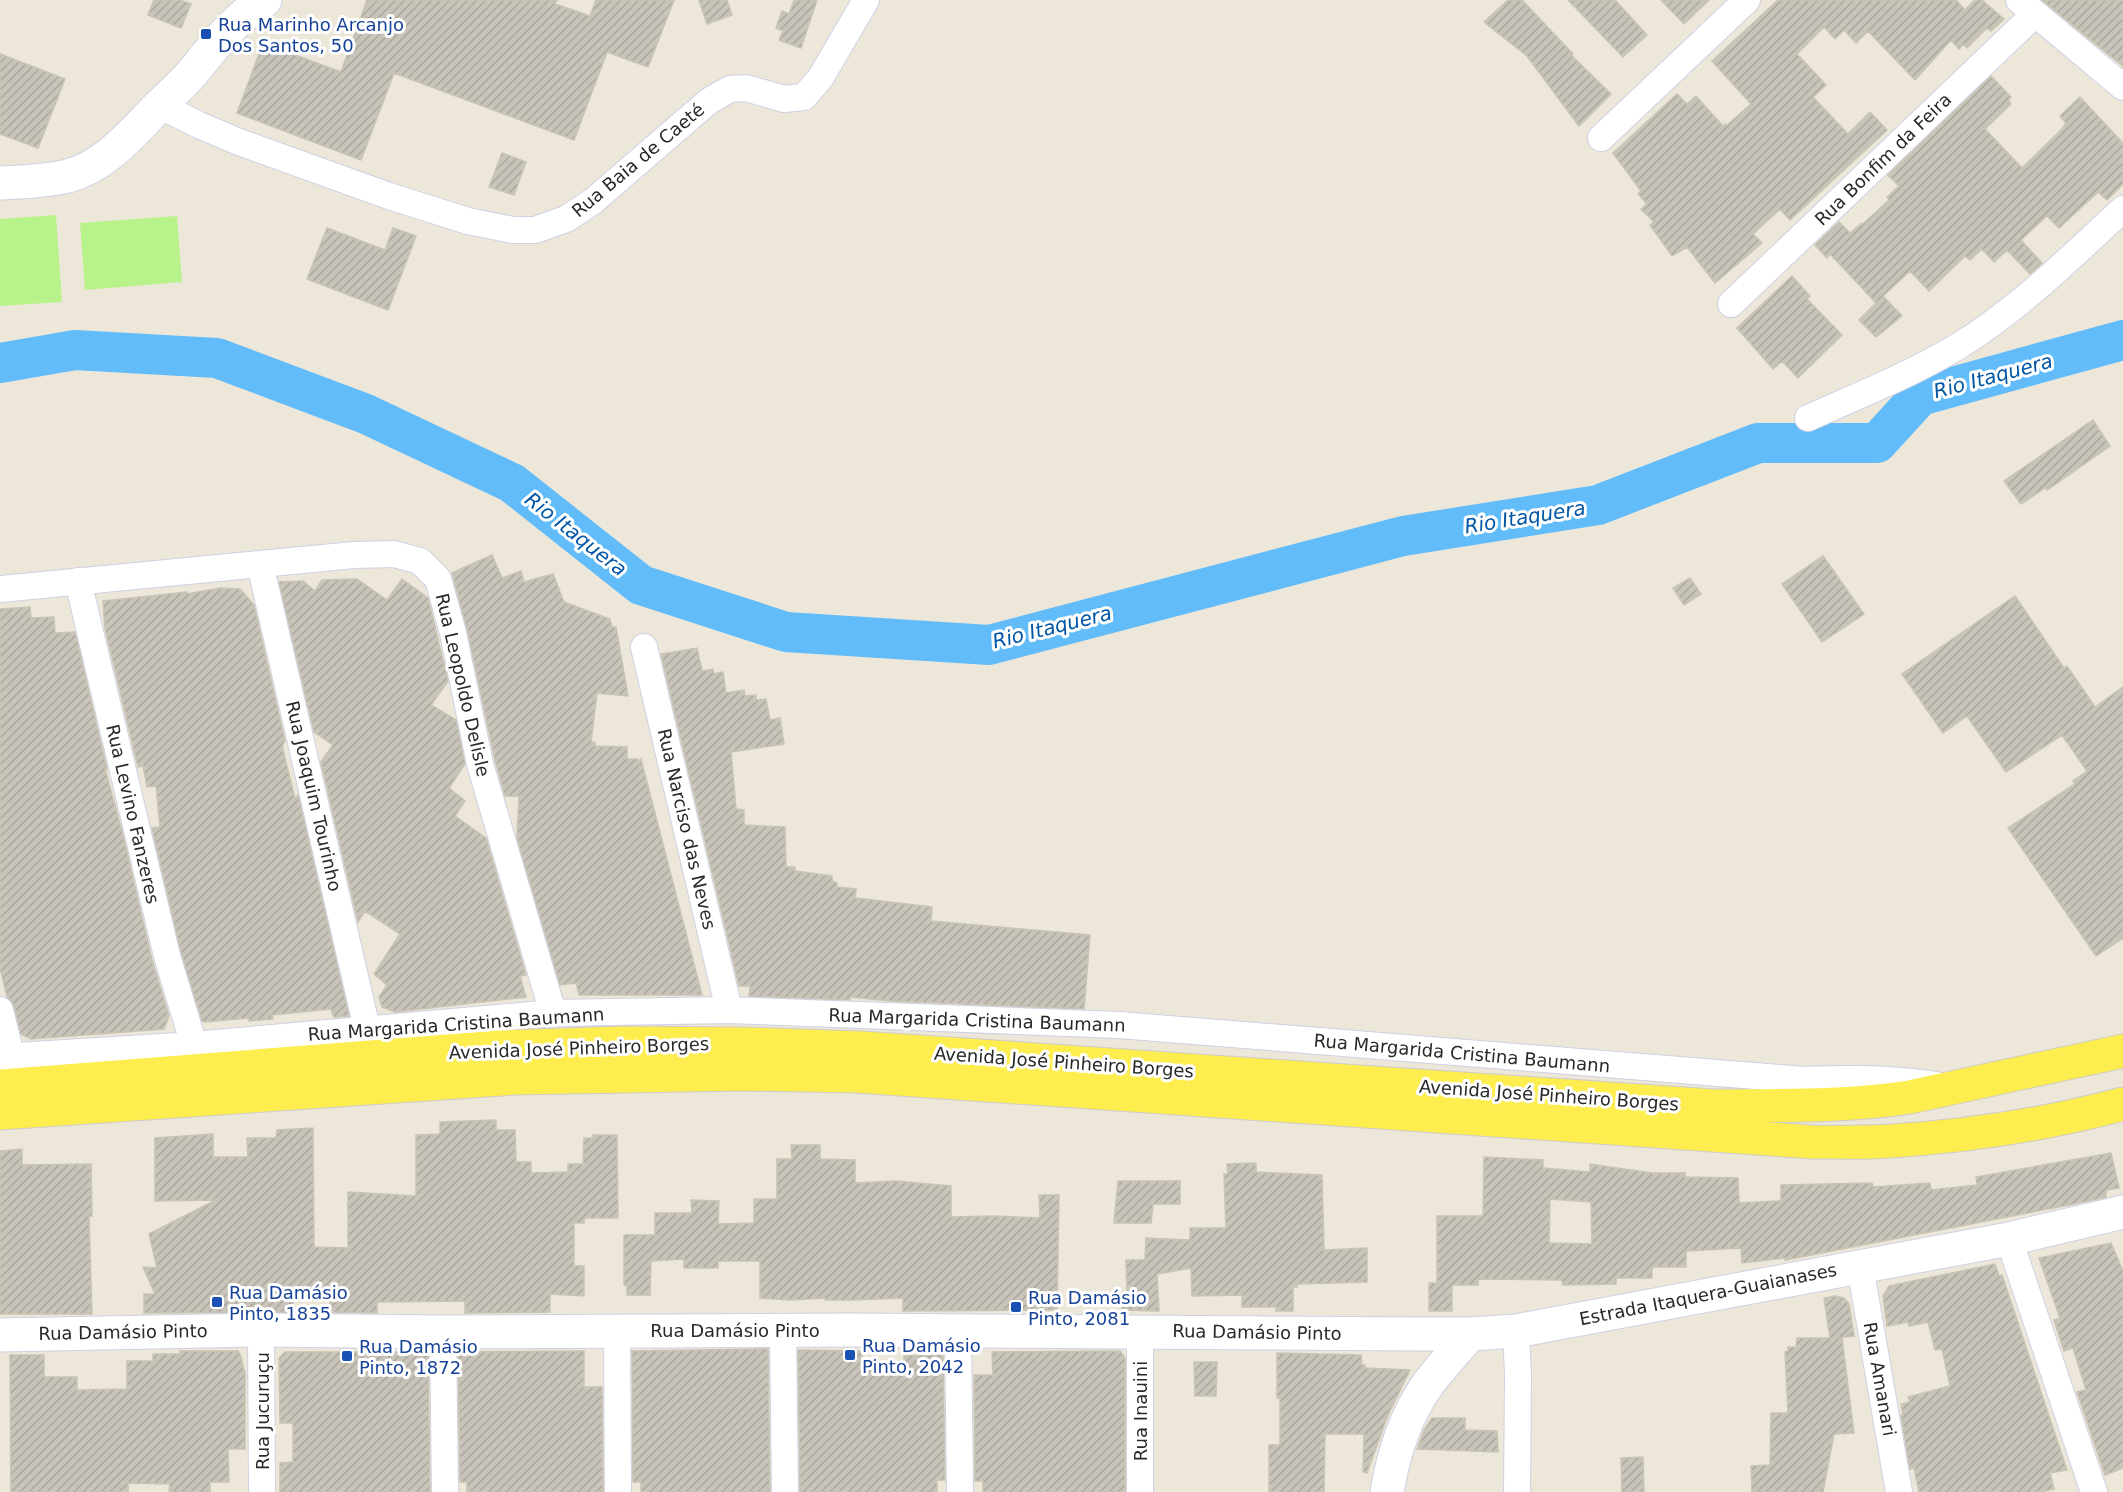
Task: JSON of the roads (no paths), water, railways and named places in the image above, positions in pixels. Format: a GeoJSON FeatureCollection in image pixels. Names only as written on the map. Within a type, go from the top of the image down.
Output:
{"type":"FeatureCollection","features":[{"type":"Feature","properties":{"kind":"main road","name":"Avenida José Pinheiro Borges"},"geometry":{"type":"LineString","coordinates":[[9,1085],[499,1047],[623,1043],[746,1044],[862,1048],[1713,1106],[1885,1101],[1954,1089],[2123,1051]]}},
{"type":"Feature","properties":{"kind":"main road","name":"Avenida José Pinheiro Borges"},"geometry":{"type":"LineString","coordinates":[[9,1085],[742,1074],[856,1076],[1835,1142],[1890,1141],[1970,1133],[2069,1118],[2123,1104]]}},
{"type":"Feature","properties":{"kind":"street"},"geometry":{"type":"LineString","coordinates":[[0,183],[69,176],[96,165],[119,147],[188,78],[235,24],[265,0]]}},
{"type":"Feature","properties":{"kind":"street","name":"Rua Baia de Caeté"},"geometry":{"type":"LineString","coordinates":[[159,105],[239,142],[398,199],[468,221],[513,230],[535,230],[566,219],[592,202],[709,101],[729,89],[747,88],[784,99],[804,97],[821,77],[866,0]]}},
{"type":"Feature","properties":{"kind":"street"},"geometry":{"type":"LineString","coordinates":[[1601,138],[1747,0]]}},
{"type":"Feature","properties":{"kind":"street"},"geometry":{"type":"LineString","coordinates":[[2027,7],[2123,87]]}},
{"type":"Feature","properties":{"kind":"street","name":"Rua Bonfim da Feira"},"geometry":{"type":"LineString","coordinates":[[1731,304],[2027,7]]}},
{"type":"Feature","properties":{"kind":"street"},"geometry":{"type":"LineString","coordinates":[[1808,418],[1895,380],[1958,346],[2035,292],[2123,209]]}},
{"type":"Feature","properties":{"kind":"street","name":"Rua Leopoldo Delisle"},"geometry":{"type":"LineString","coordinates":[[0,589],[354,555],[394,554],[420,561],[438,579],[453,633],[480,764],[553,1013]]}},
{"type":"Feature","properties":{"kind":"street","name":"Rua Joaquim Tourinho"},"geometry":{"type":"LineString","coordinates":[[260,564],[367,1029]]}},
{"type":"Feature","properties":{"kind":"street","name":"Rua Levino Fanzeres"},"geometry":{"type":"LineString","coordinates":[[78,581],[165,945],[194,1045]]}},
{"type":"Feature","properties":{"kind":"street","name":"Rua Narciso das Neves"},"geometry":{"type":"LineString","coordinates":[[644,647],[729,1010]]}},
{"type":"Feature","properties":{"kind":"street"},"geometry":{"type":"LineString","coordinates":[[0,1010],[9,1085]]}},
{"type":"Feature","properties":{"kind":"street","name":"Rua Margarida Cristina Baumann"},"geometry":{"type":"LineString","coordinates":[[9,1085],[194,1045],[553,1013],[729,1010],[1119,1025],[1804,1080],[1862,1077],[1904,1080],[1954,1089]]}},
{"type":"Feature","properties":{"kind":"street","name":"Estrada Itaquera-Guaianases"},"geometry":{"type":"LineString","coordinates":[[1470,1334],[1516,1330],[2009,1239],[2123,1212]]}},
{"type":"Feature","properties":{"kind":"street"},"geometry":{"type":"LineString","coordinates":[[2009,1239],[2094,1492]]}},
{"type":"Feature","properties":{"kind":"street","name":"Rua Amanari"},"geometry":{"type":"LineString","coordinates":[[1860,1266],[1899,1492]]}},
{"type":"Feature","properties":{"kind":"street","name":"Rua Damásio Pinto"},"geometry":{"type":"LineString","coordinates":[[0,1335],[261,1330],[443,1332],[958,1330],[1470,1334]]}},
{"type":"Feature","properties":{"kind":"street","name":"Rua Jucuruçu"},"geometry":{"type":"LineString","coordinates":[[261,1330],[262,1492]]}},
{"type":"Feature","properties":{"kind":"street"},"geometry":{"type":"LineString","coordinates":[[617,1330],[618,1492]]}},
{"type":"Feature","properties":{"kind":"street"},"geometry":{"type":"LineString","coordinates":[[783,1330],[785,1492]]}},
{"type":"Feature","properties":{"kind":"street"},"geometry":{"type":"LineString","coordinates":[[958,1330],[960,1492]]}},
{"type":"Feature","properties":{"kind":"street"},"geometry":{"type":"LineString","coordinates":[[1516,1330],[1517,1492]]}},
{"type":"Feature","properties":{"kind":"street","name":"Rua Inauini"},"geometry":{"type":"LineString","coordinates":[[1140,1331],[1140,1492]]}},
{"type":"Feature","properties":{"kind":"street"},"geometry":{"type":"LineString","coordinates":[[443,1332],[445,1492]]}},
{"type":"Feature","properties":{"kind":"street"},"geometry":{"type":"LineString","coordinates":[[1387,1492],[1390,1472],[1407,1422],[1428,1385],[1470,1334]]}},
{"type":"Feature","properties":{"kind":"waterway","name":"Rio Itaquera"},"geometry":{"type":"LineString","coordinates":[[0,363],[75,350],[217,358],[366,414],[512,483],[641,585],[786,632],[989,645],[1403,536],[1598,505],[1758,443],[1877,443],[1920,396],[2123,340]]}},
{"type":"Feature","properties":{"kind":"place","name":"Rua Marinho Arcanjo Dos Santos, 50"},"geometry":{"type":"Point","coordinates":[206,34]}},
{"type":"Feature","properties":{"kind":"place","name":"Rua Damásio Pinto, 1835"},"geometry":{"type":"Point","coordinates":[217,1302]}},
{"type":"Feature","properties":{"kind":"place","name":"Rua Damásio Pinto, 2081"},"geometry":{"type":"Point","coordinates":[1016,1307]}},
{"type":"Feature","properties":{"kind":"place","name":"Rua Damásio Pinto, 2042"},"geometry":{"type":"Point","coordinates":[850,1355]}},
{"type":"Feature","properties":{"kind":"place","name":"Rua Damásio Pinto, 1872"},"geometry":{"type":"Point","coordinates":[347,1356]}}]}
